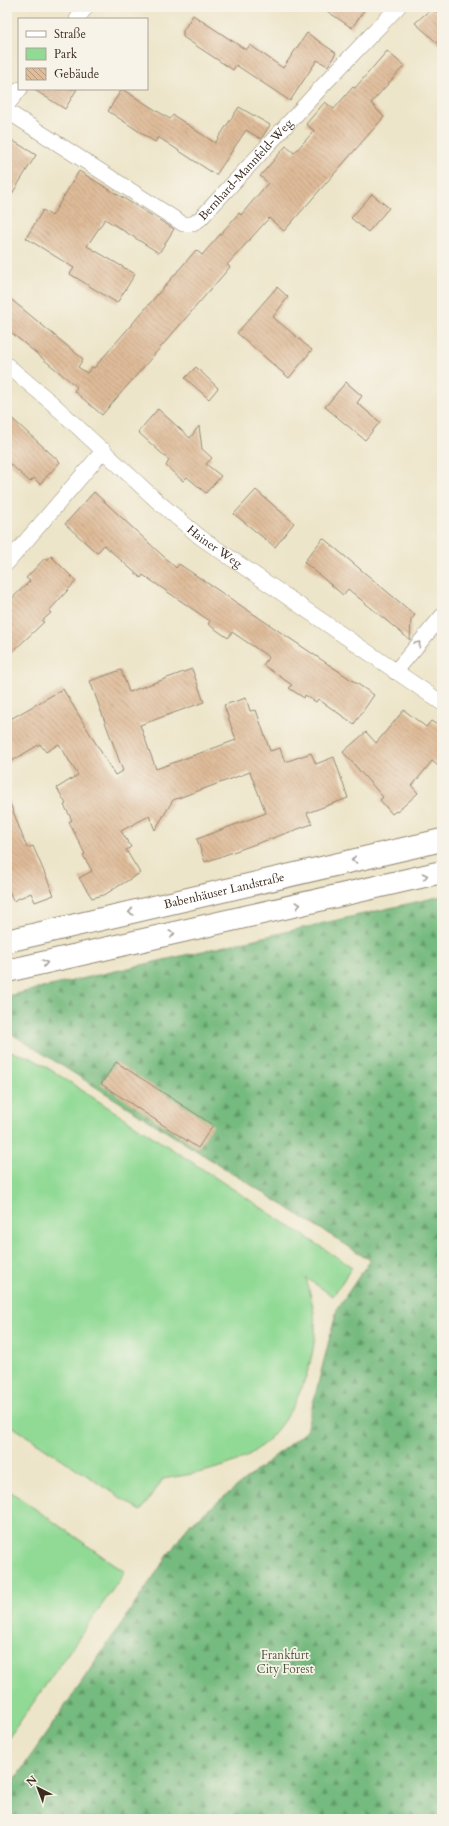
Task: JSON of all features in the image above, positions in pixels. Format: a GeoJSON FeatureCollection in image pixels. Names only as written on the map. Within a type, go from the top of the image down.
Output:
{"type":"FeatureCollection","features":[{"type":"Feature","properties":{"kind":"main road","name":"Babenhäuser Landstraße"},"geometry":{"type":"LineString","coordinates":[[7,941],[442,840]]}},
{"type":"Feature","properties":{"kind":"main road"},"geometry":{"type":"LineString","coordinates":[[7,972],[442,872]]}},
{"type":"Feature","properties":{"kind":"street"},"geometry":{"type":"LineString","coordinates":[[78,18],[86,7]]}},
{"type":"Feature","properties":{"kind":"street","name":"Bernhard-Mannfeld-Weg"},"geometry":{"type":"LineString","coordinates":[[7,111],[183,224],[192,224],[201,218],[322,86],[398,7]]}},
{"type":"Feature","properties":{"kind":"street"},"geometry":{"type":"LineString","coordinates":[[7,105],[19,90]]}},
{"type":"Feature","properties":{"kind":"street","name":"Hainer Weg"},"geometry":{"type":"LineString","coordinates":[[7,365],[104,450],[156,500],[200,537],[442,704]]}},
{"type":"Feature","properties":{"kind":"street"},"geometry":{"type":"LineString","coordinates":[[7,563],[104,450]]}},
{"type":"Feature","properties":{"kind":"street"},"geometry":{"type":"LineString","coordinates":[[394,672],[442,616]]}},
{"type":"Feature","properties":{"kind":"green space","name":"Frankfurt City Forest"},"geometry":{"type":"Polygon","coordinates":[[[442,896],[442,1819],[7,1819],[7,1791],[188,1526],[306,1431],[337,1309],[370,1260],[7,1031],[7,996],[442,896]]]}},
{"type":"Feature","properties":{"kind":"green space"},"geometry":{"type":"Polygon","coordinates":[[[7,1051],[30,1057],[51,1070],[352,1267],[333,1296],[306,1278],[315,1320],[313,1352],[302,1387],[294,1404],[273,1435],[260,1447],[245,1457],[225,1466],[163,1479],[141,1511],[7,1423],[7,1051]]]}},
{"type":"Feature","properties":{"kind":"green space"},"geometry":{"type":"Polygon","coordinates":[[[7,1489],[125,1572],[7,1740],[7,1489]]]}},
{"type":"Feature","properties":{"kind":"building"},"geometry":{"type":"Polygon","coordinates":[[[321,7],[366,7],[352,28],[321,7]]]}},
{"type":"Feature","properties":{"kind":"building"},"geometry":{"type":"Polygon","coordinates":[[[432,8],[442,17],[442,47],[415,23],[432,8]]]}},
{"type":"Feature","properties":{"kind":"building"},"geometry":{"type":"Polygon","coordinates":[[[193,15],[246,50],[250,45],[283,68],[307,33],[336,53],[328,66],[317,60],[290,101],[236,65],[233,70],[183,37],[183,31],[193,15]]]}},
{"type":"Feature","properties":{"kind":"building"},"geometry":{"type":"Polygon","coordinates":[[[387,51],[404,66],[371,103],[384,117],[284,231],[269,218],[227,265],[230,267],[102,415],[74,391],[77,387],[7,329],[7,296],[83,359],[78,367],[87,373],[92,367],[94,368],[196,250],[202,255],[239,213],[241,215],[268,183],[260,176],[286,146],[294,153],[314,131],[306,124],[325,102],[334,109],[353,87],[355,88],[387,51]]]}},
{"type":"Feature","properties":{"kind":"building"},"geometry":{"type":"Polygon","coordinates":[[[35,90],[76,90],[65,109],[35,90]]]}},
{"type":"Feature","properties":{"kind":"building"},"geometry":{"type":"Polygon","coordinates":[[[121,90],[124,90],[170,119],[173,115],[215,143],[239,107],[270,125],[261,139],[246,130],[216,175],[158,137],[155,142],[108,111],[121,90]]]}},
{"type":"Feature","properties":{"kind":"building"},"geometry":{"type":"Polygon","coordinates":[[[7,137],[36,155],[7,202],[7,137]]]}},
{"type":"Feature","properties":{"kind":"building"},"geometry":{"type":"Polygon","coordinates":[[[79,171],[174,229],[159,253],[105,219],[87,246],[135,274],[117,303],[70,274],[74,268],[26,238],[43,210],[52,216],[79,171]]]}},
{"type":"Feature","properties":{"kind":"building"},"geometry":{"type":"Polygon","coordinates":[[[372,194],[389,208],[368,232],[351,218],[372,194]]]}},
{"type":"Feature","properties":{"kind":"building"},"geometry":{"type":"Polygon","coordinates":[[[277,287],[288,297],[273,317],[312,350],[289,378],[237,333],[277,287]]]}},
{"type":"Feature","properties":{"kind":"building"},"geometry":{"type":"Polygon","coordinates":[[[196,367],[218,388],[209,399],[185,378],[196,367]]]}},
{"type":"Feature","properties":{"kind":"building"},"geometry":{"type":"Polygon","coordinates":[[[346,382],[362,396],[357,403],[380,422],[365,440],[325,407],[346,382]]]}},
{"type":"Feature","properties":{"kind":"building"},"geometry":{"type":"Polygon","coordinates":[[[158,409],[190,438],[199,426],[202,449],[212,458],[206,464],[221,476],[206,493],[187,477],[183,481],[166,466],[169,460],[138,432],[158,409]]]}},
{"type":"Feature","properties":{"kind":"building"},"geometry":{"type":"Polygon","coordinates":[[[7,414],[60,462],[40,484],[34,478],[30,482],[7,461],[7,414]]]}},
{"type":"Feature","properties":{"kind":"building"},"geometry":{"type":"Polygon","coordinates":[[[256,490],[294,523],[275,547],[234,514],[256,490]]]}},
{"type":"Feature","properties":{"kind":"building"},"geometry":{"type":"Polygon","coordinates":[[[94,492],[176,568],[179,564],[374,695],[354,724],[318,699],[316,702],[305,695],[304,698],[289,688],[292,685],[263,665],[269,657],[232,632],[228,638],[208,624],[210,621],[143,575],[141,578],[104,545],[97,553],[65,524],[94,492]]]}},
{"type":"Feature","properties":{"kind":"building"},"geometry":{"type":"Polygon","coordinates":[[[323,538],[415,615],[411,620],[410,640],[348,589],[343,595],[304,562],[323,538]]]}},
{"type":"Feature","properties":{"kind":"building"},"geometry":{"type":"Polygon","coordinates":[[[51,556],[76,581],[49,611],[51,613],[42,621],[44,622],[7,657],[7,603],[30,581],[26,578],[45,558],[47,560],[51,556]]]}},
{"type":"Feature","properties":{"kind":"building"},"geometry":{"type":"Polygon","coordinates":[[[192,669],[204,702],[140,725],[156,769],[236,740],[224,705],[246,698],[250,711],[256,710],[270,751],[280,748],[285,762],[311,753],[316,764],[334,757],[348,798],[307,813],[312,824],[205,862],[197,839],[266,813],[250,772],[173,800],[155,830],[149,816],[121,831],[131,847],[126,850],[140,873],[104,895],[92,898],[79,878],[92,871],[83,855],[85,854],[69,822],[72,820],[64,805],[66,804],[57,788],[78,775],[59,744],[46,752],[40,744],[7,764],[7,721],[63,689],[115,775],[123,771],[90,681],[121,670],[129,692],[192,669]]]}},
{"type":"Feature","properties":{"kind":"building"},"geometry":{"type":"Polygon","coordinates":[[[404,710],[426,727],[431,721],[442,728],[442,769],[432,761],[412,786],[418,793],[397,812],[396,811],[392,814],[380,800],[383,797],[343,752],[366,732],[376,743],[404,710]]]}},
{"type":"Feature","properties":{"kind":"building"},"geometry":{"type":"Polygon","coordinates":[[[8,798],[27,848],[33,846],[54,895],[35,902],[31,893],[13,901],[7,885],[8,798]]]}},
{"type":"Feature","properties":{"kind":"building"},"geometry":{"type":"Polygon","coordinates":[[[116,1062],[213,1125],[198,1148],[101,1084],[116,1062]]]}}]}
